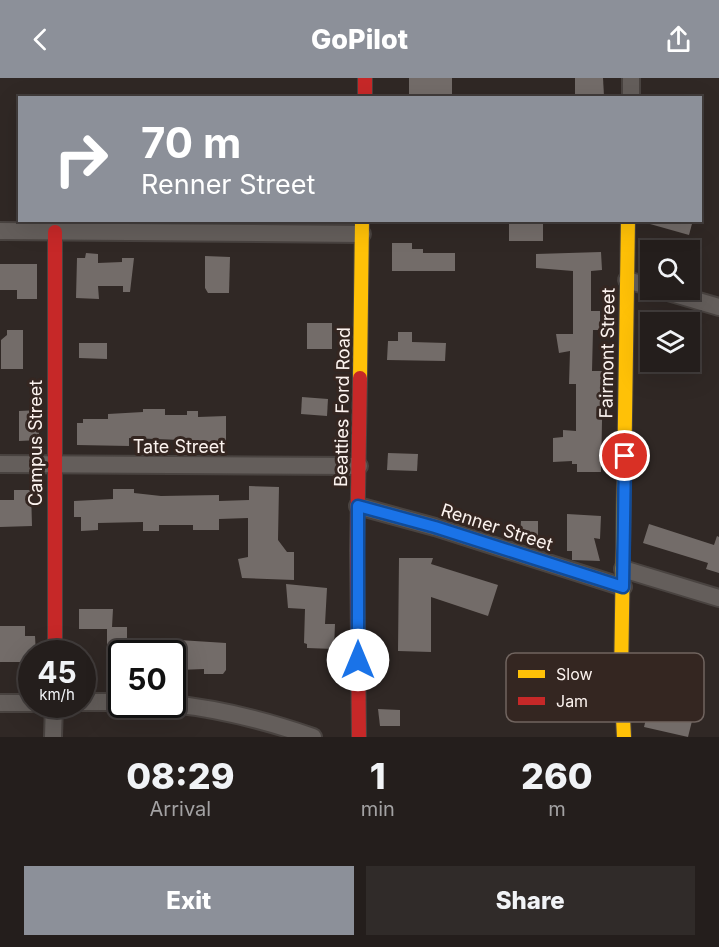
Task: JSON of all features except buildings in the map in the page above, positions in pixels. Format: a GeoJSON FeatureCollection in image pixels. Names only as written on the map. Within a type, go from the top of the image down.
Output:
{"type":"FeatureCollection","features":[{"type":"Feature","properties":{"kind":"street"},"geometry":{"type":"LineString","coordinates":[[365,78],[365,96]]}},
{"type":"Feature","properties":{"kind":"street"},"geometry":{"type":"LineString","coordinates":[[631,78],[631,96]]}},
{"type":"Feature","properties":{"kind":"street","name":"Fairmont Street"},"geometry":{"type":"LineString","coordinates":[[622,653],[628,222]]}},
{"type":"Feature","properties":{"kind":"street"},"geometry":{"type":"LineString","coordinates":[[0,231],[362,227]]}},
{"type":"Feature","properties":{"kind":"street","name":"Beatties Ford Road"},"geometry":{"type":"LineString","coordinates":[[359,737],[358,506],[362,227]]}},
{"type":"Feature","properties":{"kind":"street","name":"Campus Street"},"geometry":{"type":"LineString","coordinates":[[55,232],[55,640]]}},
{"type":"Feature","properties":{"kind":"street"},"geometry":{"type":"LineString","coordinates":[[627,280],[640,284]]}},
{"type":"Feature","properties":{"kind":"street"},"geometry":{"type":"LineString","coordinates":[[695,300],[719,307]]}},
{"type":"Feature","properties":{"kind":"street","name":"Tate Street"},"geometry":{"type":"LineString","coordinates":[[0,464],[359,466]]}},
{"type":"Feature","properties":{"kind":"street","name":"Renner Street"},"geometry":{"type":"LineString","coordinates":[[358,506],[435,527],[623,587]]}},
{"type":"Feature","properties":{"kind":"street"},"geometry":{"type":"LineString","coordinates":[[623,569],[719,598]]}},
{"type":"Feature","properties":{"kind":"street"},"geometry":{"type":"LineString","coordinates":[[0,703],[18,703]]}},
{"type":"Feature","properties":{"kind":"street"},"geometry":{"type":"LineString","coordinates":[[186,705],[270,722],[313,737]]}},
{"type":"Feature","properties":{"kind":"street"},"geometry":{"type":"LineString","coordinates":[[53,737],[54,718]]}},
{"type":"Feature","properties":{"kind":"street","name":"Fairmont Street"},"geometry":{"type":"LineString","coordinates":[[623,722],[624,737]]}},
{"type":"Feature","properties":{"kind":"traffic: slow"},"geometry":{"type":"LineString","coordinates":[[360,378],[362,222]]}},
{"type":"Feature","properties":{"kind":"traffic: slow"},"geometry":{"type":"LineString","coordinates":[[621,653],[628,222]]}},
{"type":"Feature","properties":{"kind":"traffic: slow"},"geometry":{"type":"LineString","coordinates":[[623,722],[624,737]]}},
{"type":"Feature","properties":{"kind":"traffic: jam"},"geometry":{"type":"LineString","coordinates":[[365,78],[365,96]]}},
{"type":"Feature","properties":{"kind":"traffic: jam"},"geometry":{"type":"LineString","coordinates":[[55,232],[55,640]]}},
{"type":"Feature","properties":{"kind":"traffic: jam"},"geometry":{"type":"LineString","coordinates":[[359,737],[357,551],[360,378]]}},
{"type":"Feature","properties":{"kind":"route"},"geometry":{"type":"LineString","coordinates":[[358,660],[358,506],[435,527],[623,587],[625,456]]}}]}
